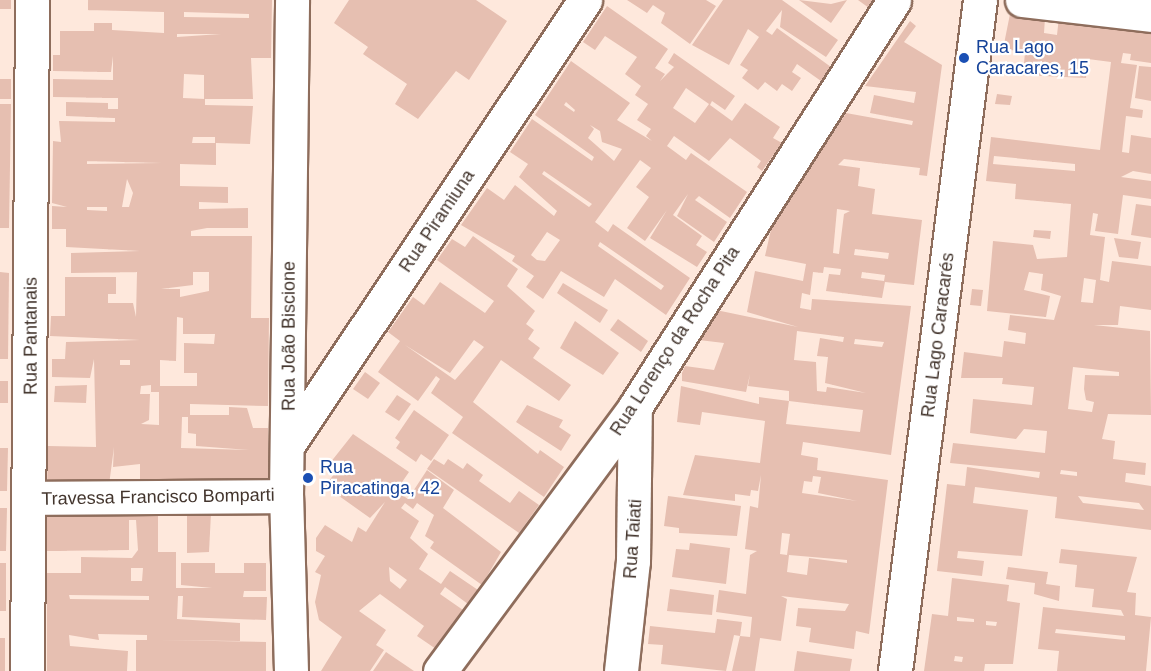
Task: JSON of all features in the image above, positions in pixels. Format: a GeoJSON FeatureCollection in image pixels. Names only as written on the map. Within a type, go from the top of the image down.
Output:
{"type":"FeatureCollection","features":[{"type":"Feature","properties":{"kind":"street","name":"Rua Pantanais"},"geometry":{"type":"LineString","coordinates":[[27,671],[32,0]]}},
{"type":"Feature","properties":{"kind":"street","name":"Rua João Biscione"},"geometry":{"type":"LineString","coordinates":[[291,671],[286,496],[289,443],[292,0]]}},
{"type":"Feature","properties":{"kind":"street","name":"Rua Piramiuna"},"geometry":{"type":"LineString","coordinates":[[289,443],[585,0]]}},
{"type":"Feature","properties":{"kind":"street","name":"Rua Lorenço da Rocha Pita"},"geometry":{"type":"LineString","coordinates":[[440,671],[635,407],[894,0]]}},
{"type":"Feature","properties":{"kind":"street","name":"Rua Lago Caracarés"},"geometry":{"type":"LineString","coordinates":[[895,671],[980,0]]}},
{"type":"Feature","properties":{"kind":"street"},"geometry":{"type":"LineString","coordinates":[[1022,0],[1151,15]]}},
{"type":"Feature","properties":{"kind":"street","name":"Rua Taiati"},"geometry":{"type":"LineString","coordinates":[[621,671],[633,561],[635,407]]}},
{"type":"Feature","properties":{"kind":"street","name":"Travessa Francisco Bomparti"},"geometry":{"type":"LineString","coordinates":[[30,498],[286,496]]}},
{"type":"Feature","properties":{"kind":"building"},"geometry":{"type":"Polygon","coordinates":[[[0,0],[11,0],[11,9],[0,9],[0,0]]]}},
{"type":"Feature","properties":{"kind":"building"},"geometry":{"type":"Polygon","coordinates":[[[88,0],[272,0],[271,58],[251,58],[253,99],[205,99],[205,105],[253,106],[250,144],[216,143],[216,165],[180,164],[180,186],[228,187],[228,203],[199,202],[199,209],[248,208],[248,228],[207,228],[191,231],[191,236],[252,236],[251,318],[269,318],[268,406],[190,404],[190,415],[229,415],[229,407],[247,408],[253,428],[268,428],[268,491],[257,491],[257,479],[192,479],[192,491],[140,490],[140,464],[113,467],[114,447],[109,485],[47,490],[48,446],[96,447],[94,359],[90,378],[52,377],[52,359],[65,359],[66,342],[140,340],[50,336],[51,316],[65,316],[65,277],[116,277],[116,294],[108,294],[108,303],[133,303],[136,317],[137,272],[71,273],[71,253],[140,251],[66,247],[66,229],[52,229],[52,206],[67,207],[52,203],[53,141],[61,142],[59,121],[115,122],[115,118],[66,116],[66,102],[108,103],[108,109],[118,109],[118,98],[53,97],[53,79],[113,80],[113,56],[111,72],[53,71],[53,55],[60,55],[60,31],[94,31],[94,23],[112,23],[112,30],[164,33],[164,12],[88,10],[88,0]],[[184,12],[184,17],[249,18],[249,14],[184,12]],[[177,34],[177,37],[221,34],[177,34]],[[184,74],[183,98],[204,99],[204,75],[184,74]],[[193,137],[192,143],[215,143],[215,137],[193,137]],[[87,161],[87,164],[162,163],[87,161]],[[127,179],[122,207],[129,207],[133,193],[127,179]],[[87,207],[87,210],[107,211],[107,207],[87,207]],[[193,272],[193,285],[161,289],[180,289],[180,297],[209,291],[209,272],[193,272]],[[177,317],[176,361],[160,360],[160,386],[197,386],[197,373],[184,373],[184,343],[214,344],[215,334],[183,334],[183,318],[177,317]],[[120,360],[120,365],[130,365],[130,360],[120,360]],[[151,385],[141,386],[140,394],[150,394],[149,420],[141,424],[159,425],[159,392],[151,392],[151,385]],[[182,417],[181,448],[249,450],[196,446],[196,434],[188,433],[188,417],[182,417]]]}},
{"type":"Feature","properties":{"kind":"building"},"geometry":{"type":"Polygon","coordinates":[[[349,0],[476,0],[507,21],[469,80],[456,71],[418,119],[395,104],[407,84],[363,54],[368,47],[334,23],[349,0]]]}},
{"type":"Feature","properties":{"kind":"building"},"geometry":{"type":"Polygon","coordinates":[[[627,0],[706,0],[716,6],[690,44],[661,23],[665,13],[653,5],[647,13],[627,0]]]}},
{"type":"Feature","properties":{"kind":"building"},"geometry":{"type":"Polygon","coordinates":[[[723,0],[782,0],[838,40],[826,57],[780,27],[782,10],[766,31],[772,35],[777,28],[831,67],[821,81],[797,64],[792,72],[801,78],[792,91],[782,84],[777,91],[765,82],[758,90],[742,78],[748,70],[740,65],[759,37],[748,29],[729,65],[692,45],[723,0]]]}},
{"type":"Feature","properties":{"kind":"building"},"geometry":{"type":"Polygon","coordinates":[[[799,0],[831,4],[847,0],[831,23],[799,0]]]}},
{"type":"Feature","properties":{"kind":"building"},"geometry":{"type":"Polygon","coordinates":[[[858,0],[875,0],[869,8],[858,0]]]}},
{"type":"Feature","properties":{"kind":"building"},"geometry":{"type":"Polygon","coordinates":[[[607,6],[668,49],[655,68],[665,74],[660,81],[674,67],[668,63],[674,53],[735,96],[725,110],[712,101],[710,105],[732,121],[745,103],[780,127],[773,138],[782,143],[762,171],[757,167],[761,161],[730,138],[709,161],[674,136],[667,146],[686,160],[691,153],[747,192],[730,218],[699,196],[695,200],[727,222],[714,242],[677,216],[688,194],[673,215],[702,236],[696,245],[707,252],[697,267],[650,238],[667,210],[645,241],[627,228],[649,197],[636,187],[651,168],[640,160],[595,222],[608,232],[613,224],[690,278],[666,315],[615,279],[604,297],[561,271],[543,299],[526,287],[534,276],[512,261],[515,256],[461,225],[487,188],[504,200],[515,185],[554,216],[557,211],[519,177],[528,164],[510,152],[532,119],[592,161],[594,157],[535,115],[571,61],[630,103],[617,120],[652,141],[646,136],[651,129],[637,120],[648,104],[635,95],[641,86],[625,74],[637,57],[605,36],[595,50],[583,42],[607,6]],[[686,88],[673,108],[695,123],[709,104],[686,88]],[[566,102],[564,105],[574,112],[575,110],[566,102]],[[590,125],[594,129],[588,138],[614,161],[622,149],[602,142],[600,131],[590,125]],[[544,171],[542,174],[589,207],[592,204],[544,171]],[[547,232],[531,255],[537,260],[545,261],[560,240],[547,232]],[[600,242],[598,246],[661,290],[664,286],[600,242]]]}},
{"type":"Feature","properties":{"kind":"building"},"geometry":{"type":"Polygon","coordinates":[[[1011,9],[1045,18],[1044,33],[1057,35],[1059,17],[1151,29],[1151,63],[1130,60],[1131,54],[1123,53],[1121,63],[1137,65],[1130,108],[1143,110],[1142,118],[1126,116],[1122,152],[1129,153],[1131,135],[1151,138],[1151,174],[1133,171],[1121,177],[1151,181],[1151,199],[1123,195],[1118,234],[1095,231],[1098,214],[1093,213],[1090,235],[1105,237],[1100,280],[1109,282],[1112,261],[1151,266],[1151,310],[1120,306],[1118,325],[1094,325],[1150,331],[1151,415],[1108,414],[1102,439],[1115,441],[1113,459],[1146,463],[1145,475],[1126,473],[1125,482],[1151,486],[1151,530],[1055,518],[1057,497],[975,487],[973,503],[1028,510],[1022,556],[958,551],[957,558],[984,561],[982,576],[937,571],[947,484],[965,486],[967,467],[1039,478],[1040,472],[950,463],[953,443],[1045,453],[1047,431],[1024,429],[1016,439],[970,433],[973,399],[1032,405],[1034,387],[1002,384],[1003,378],[961,378],[964,352],[1002,357],[1004,341],[1025,344],[1026,333],[1008,330],[1010,315],[1054,320],[1061,296],[1041,290],[1043,274],[1029,272],[1024,290],[1050,296],[1046,317],[987,311],[993,241],[1033,245],[1037,259],[1067,257],[1071,204],[1015,199],[1016,184],[986,181],[991,137],[1100,150],[1111,62],[1088,59],[1086,78],[1023,75],[1025,52],[1003,49],[1011,9]],[[994,156],[993,164],[1075,171],[1075,164],[994,156]],[[1084,278],[1081,302],[1093,303],[1096,280],[1084,278]],[[1073,367],[1068,409],[1092,412],[1094,402],[1086,400],[1085,375],[1119,376],[1119,372],[1073,367]],[[1061,470],[1060,474],[1077,476],[1077,472],[1061,470]],[[1078,496],[1083,503],[1144,510],[1139,503],[1078,496]]]}},
{"type":"Feature","properties":{"kind":"building"},"geometry":{"type":"Polygon","coordinates":[[[910,21],[916,26],[904,42],[942,65],[927,176],[919,175],[920,168],[844,159],[838,165],[860,168],[858,186],[875,189],[872,214],[922,220],[914,285],[885,282],[882,298],[826,291],[829,274],[840,275],[841,269],[824,267],[823,273],[813,272],[810,295],[802,293],[800,308],[811,310],[812,299],[911,306],[891,455],[803,442],[801,455],[818,458],[817,470],[888,480],[869,634],[856,631],[854,649],[809,642],[811,628],[796,626],[798,608],[845,611],[849,604],[781,596],[787,599],[781,641],[760,638],[755,671],[732,671],[740,636],[750,637],[752,617],[716,612],[719,590],[746,594],[750,555],[757,551],[745,549],[750,506],[758,508],[761,475],[758,491],[751,490],[750,496],[735,494],[735,501],[683,495],[695,455],[760,463],[765,421],[702,412],[700,425],[677,422],[681,386],[759,404],[759,397],[789,401],[789,391],[748,386],[750,374],[746,392],[682,381],[682,373],[685,366],[714,370],[724,343],[699,340],[716,310],[798,327],[747,312],[755,271],[803,281],[806,264],[765,256],[772,225],[846,113],[912,125],[913,121],[870,113],[874,95],[914,103],[916,92],[865,86],[910,21]],[[837,209],[833,253],[839,254],[844,214],[850,211],[837,209]],[[855,249],[854,255],[888,259],[889,253],[855,249]],[[862,272],[861,278],[884,281],[885,275],[862,272]],[[797,331],[794,360],[816,362],[817,391],[826,392],[827,387],[866,393],[825,383],[828,357],[817,356],[820,338],[843,342],[844,337],[797,331]],[[855,339],[854,344],[882,347],[884,342],[855,339]],[[789,401],[786,424],[860,432],[863,410],[789,401]],[[813,476],[812,482],[804,481],[802,493],[857,501],[818,493],[821,477],[813,476]],[[782,533],[780,554],[787,555],[790,534],[782,533]],[[789,555],[787,572],[807,575],[809,558],[847,563],[847,560],[789,555]]]}},
{"type":"Feature","properties":{"kind":"building"},"geometry":{"type":"Polygon","coordinates":[[[1139,66],[1151,67],[1151,101],[1135,98],[1139,66]]]}},
{"type":"Feature","properties":{"kind":"building"},"geometry":{"type":"Polygon","coordinates":[[[0,79],[11,79],[11,99],[0,99],[0,79]]]}},
{"type":"Feature","properties":{"kind":"building"},"geometry":{"type":"Polygon","coordinates":[[[997,94],[1012,96],[1010,105],[995,104],[997,94]]]}},
{"type":"Feature","properties":{"kind":"building"},"geometry":{"type":"Polygon","coordinates":[[[0,104],[11,104],[9,228],[0,228],[0,104]]]}},
{"type":"Feature","properties":{"kind":"building"},"geometry":{"type":"Polygon","coordinates":[[[1136,204],[1151,206],[1151,238],[1131,235],[1136,204]]]}},
{"type":"Feature","properties":{"kind":"building"},"geometry":{"type":"Polygon","coordinates":[[[1034,230],[1051,231],[1050,239],[1033,237],[1034,230]]]}},
{"type":"Feature","properties":{"kind":"building"},"geometry":{"type":"Polygon","coordinates":[[[473,236],[518,269],[507,286],[535,311],[526,324],[534,330],[528,339],[540,348],[533,358],[571,385],[559,401],[501,360],[473,402],[538,454],[540,450],[564,467],[544,497],[452,433],[463,417],[431,393],[440,379],[436,376],[418,401],[378,372],[400,341],[388,332],[413,297],[424,305],[440,282],[485,313],[494,301],[437,260],[452,239],[465,247],[473,236]],[[474,340],[450,373],[405,345],[455,380],[484,347],[474,340]]]}},
{"type":"Feature","properties":{"kind":"building"},"geometry":{"type":"Polygon","coordinates":[[[1114,238],[1141,242],[1138,259],[1119,257],[1114,238]]]}},
{"type":"Feature","properties":{"kind":"building"},"geometry":{"type":"Polygon","coordinates":[[[0,272],[9,273],[8,359],[0,359],[0,272]]]}},
{"type":"Feature","properties":{"kind":"building"},"geometry":{"type":"Polygon","coordinates":[[[563,283],[608,310],[600,323],[557,293],[563,283]]]}},
{"type":"Feature","properties":{"kind":"building"},"geometry":{"type":"Polygon","coordinates":[[[972,289],[983,290],[981,306],[970,305],[972,289]]]}},
{"type":"Feature","properties":{"kind":"building"},"geometry":{"type":"Polygon","coordinates":[[[618,319],[648,341],[641,352],[610,330],[618,319]]]}},
{"type":"Feature","properties":{"kind":"building"},"geometry":{"type":"Polygon","coordinates":[[[575,321],[619,353],[603,375],[560,348],[575,321]]]}},
{"type":"Feature","properties":{"kind":"building"},"geometry":{"type":"Polygon","coordinates":[[[365,372],[380,383],[368,399],[353,389],[365,372]]]}},
{"type":"Feature","properties":{"kind":"building"},"geometry":{"type":"Polygon","coordinates":[[[0,381],[8,381],[8,403],[0,403],[0,381]]]}},
{"type":"Feature","properties":{"kind":"building"},"geometry":{"type":"Polygon","coordinates":[[[87,385],[86,403],[54,402],[55,386],[87,385]]]}},
{"type":"Feature","properties":{"kind":"building"},"geometry":{"type":"Polygon","coordinates":[[[397,395],[411,404],[399,421],[385,412],[397,395]]]}},
{"type":"Feature","properties":{"kind":"building"},"geometry":{"type":"Polygon","coordinates":[[[527,405],[563,420],[559,427],[571,435],[561,451],[516,422],[527,405]]]}},
{"type":"Feature","properties":{"kind":"building"},"geometry":{"type":"Polygon","coordinates":[[[414,410],[449,435],[431,461],[421,454],[416,462],[396,448],[400,442],[395,438],[414,410]]]}},
{"type":"Feature","properties":{"kind":"building"},"geometry":{"type":"Polygon","coordinates":[[[353,434],[409,472],[396,491],[408,499],[427,470],[454,490],[443,508],[501,552],[482,585],[430,548],[434,542],[425,536],[434,515],[417,503],[413,509],[405,503],[401,508],[419,521],[410,538],[428,554],[419,569],[441,584],[450,571],[478,590],[468,604],[445,587],[440,594],[463,610],[436,649],[417,636],[424,626],[380,594],[359,611],[386,630],[376,645],[384,650],[370,671],[321,671],[342,637],[319,620],[315,602],[321,575],[315,572],[325,556],[316,551],[316,538],[325,525],[352,542],[358,527],[366,532],[385,502],[370,518],[325,486],[338,469],[330,463],[353,434]],[[389,567],[390,581],[400,589],[407,580],[389,567]]]}},
{"type":"Feature","properties":{"kind":"building"},"geometry":{"type":"Polygon","coordinates":[[[0,448],[8,448],[7,491],[0,491],[0,448]]]}},
{"type":"Feature","properties":{"kind":"building"},"geometry":{"type":"Polygon","coordinates":[[[434,459],[444,465],[448,459],[463,469],[467,463],[483,475],[479,481],[510,503],[519,491],[539,505],[519,533],[427,469],[434,459]]]}},
{"type":"Feature","properties":{"kind":"building"},"geometry":{"type":"Polygon","coordinates":[[[668,496],[741,506],[737,536],[679,533],[679,528],[664,526],[668,496]]]}},
{"type":"Feature","properties":{"kind":"building"},"geometry":{"type":"Polygon","coordinates":[[[47,507],[158,509],[158,552],[176,552],[176,588],[212,588],[181,585],[181,563],[215,563],[215,573],[244,573],[244,563],[266,563],[266,591],[244,591],[243,597],[267,597],[266,620],[182,617],[183,596],[178,596],[177,619],[240,623],[240,641],[158,640],[266,642],[266,671],[136,671],[136,640],[147,640],[147,635],[98,634],[99,640],[69,635],[70,646],[128,651],[127,671],[47,671],[47,573],[81,573],[81,557],[132,558],[138,550],[136,520],[129,520],[129,550],[47,551],[47,507]],[[131,568],[131,581],[142,581],[143,568],[131,568]],[[69,595],[70,599],[149,600],[149,596],[69,595]]]}},
{"type":"Feature","properties":{"kind":"building"},"geometry":{"type":"Polygon","coordinates":[[[0,508],[7,508],[6,551],[0,551],[0,508]]]}},
{"type":"Feature","properties":{"kind":"building"},"geometry":{"type":"Polygon","coordinates":[[[187,510],[211,513],[209,552],[187,553],[187,510]]]}},
{"type":"Feature","properties":{"kind":"building"},"geometry":{"type":"Polygon","coordinates":[[[690,543],[730,548],[726,584],[672,577],[676,549],[689,550],[690,543]]]}},
{"type":"Feature","properties":{"kind":"building"},"geometry":{"type":"Polygon","coordinates":[[[1061,549],[1137,557],[1127,592],[1136,593],[1135,615],[1151,617],[1146,671],[1057,671],[1059,651],[1038,649],[1043,607],[1124,616],[1121,610],[1092,607],[1094,589],[1075,587],[1077,565],[1059,563],[1061,549]],[[1056,629],[1055,633],[1125,640],[1125,636],[1056,629]]]}},
{"type":"Feature","properties":{"kind":"building"},"geometry":{"type":"Polygon","coordinates":[[[0,563],[6,563],[6,611],[0,611],[0,563]]]}},
{"type":"Feature","properties":{"kind":"building"},"geometry":{"type":"Polygon","coordinates":[[[1008,567],[1048,572],[1046,584],[1060,586],[1059,601],[1034,594],[1035,583],[1006,579],[1008,567]]]}},
{"type":"Feature","properties":{"kind":"building"},"geometry":{"type":"Polygon","coordinates":[[[952,578],[1009,585],[1007,601],[1020,603],[1013,664],[985,664],[984,671],[924,671],[932,614],[948,616],[952,578]],[[957,617],[957,621],[974,622],[974,619],[957,617]],[[986,621],[986,625],[996,626],[997,622],[986,621]],[[955,656],[954,661],[962,662],[963,657],[955,656]]]}},
{"type":"Feature","properties":{"kind":"building"},"geometry":{"type":"Polygon","coordinates":[[[670,589],[714,595],[712,615],[667,611],[670,589]]]}},
{"type":"Feature","properties":{"kind":"building"},"geometry":{"type":"Polygon","coordinates":[[[717,619],[742,622],[740,636],[734,635],[726,671],[661,664],[663,645],[648,644],[650,626],[715,633],[717,619]]]}},
{"type":"Feature","properties":{"kind":"building"},"geometry":{"type":"Polygon","coordinates":[[[0,638],[5,638],[5,671],[0,671],[0,638]]]}},
{"type":"Feature","properties":{"kind":"building"},"geometry":{"type":"Polygon","coordinates":[[[797,651],[852,659],[850,671],[794,671],[797,651]]]}},
{"type":"Feature","properties":{"kind":"building"},"geometry":{"type":"Polygon","coordinates":[[[386,652],[414,671],[373,671],[386,652]]]}},
{"type":"Feature","properties":{"kind":"place","name":"Rua Lago Caracares, 15"},"geometry":{"type":"Point","coordinates":[964,58]}},
{"type":"Feature","properties":{"kind":"place","name":"Rua Piracatinga, 42"},"geometry":{"type":"Point","coordinates":[308,478]}}]}
